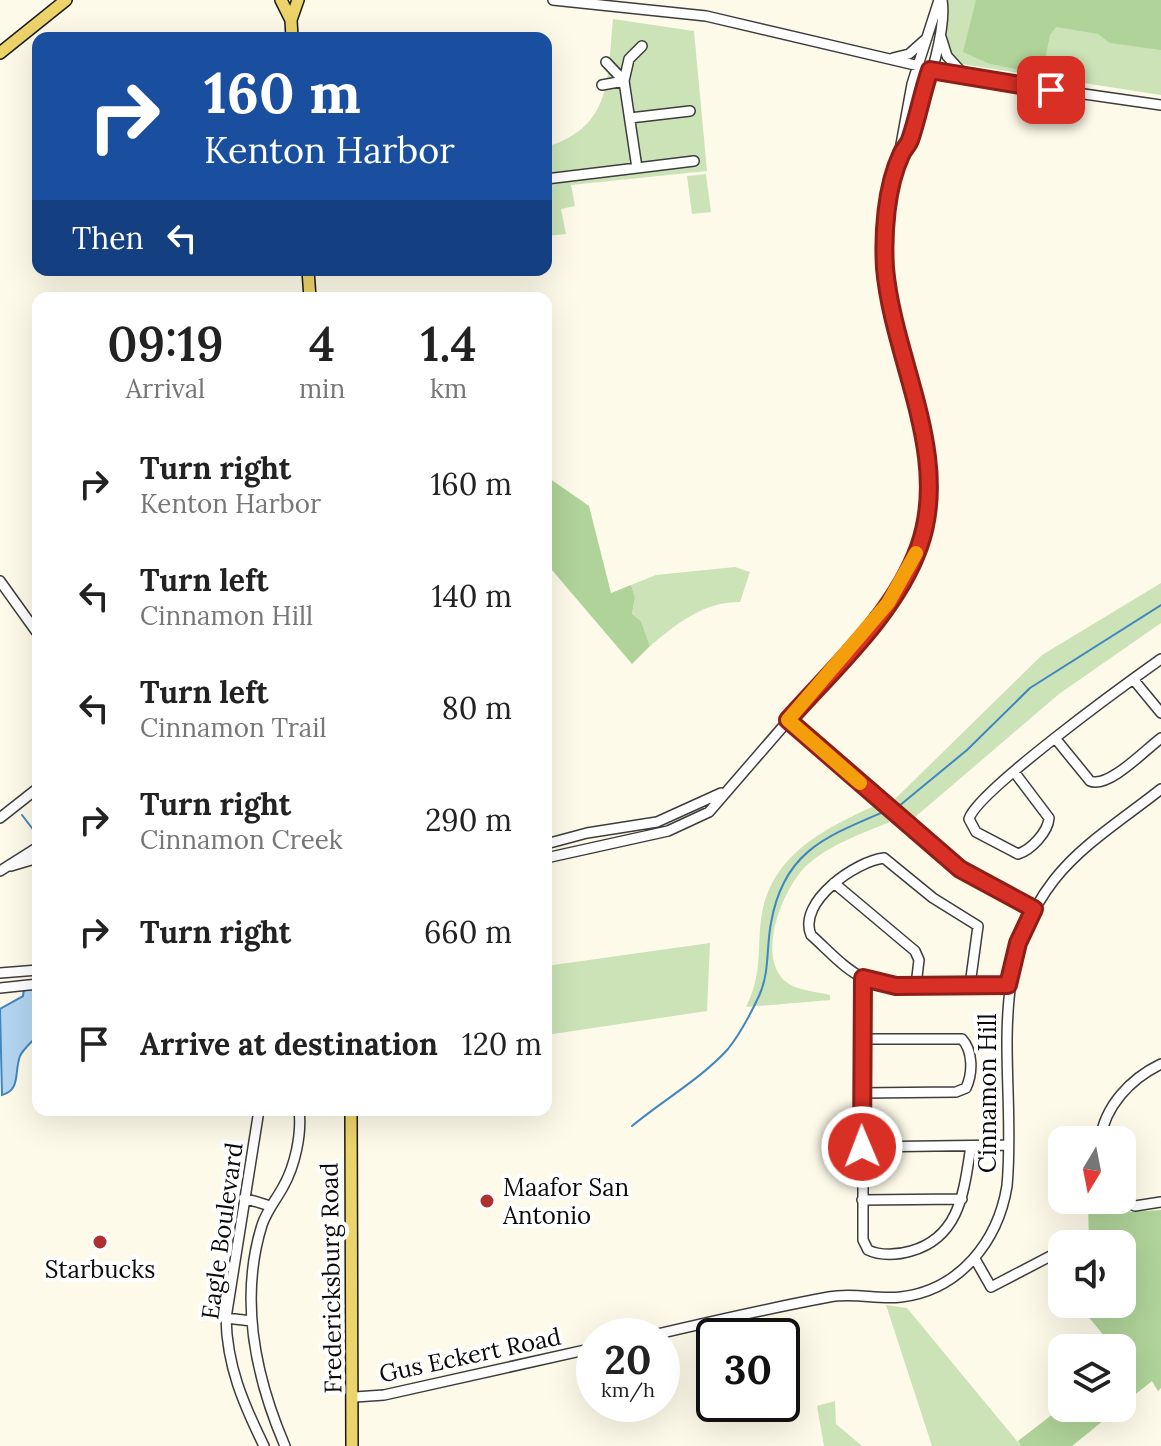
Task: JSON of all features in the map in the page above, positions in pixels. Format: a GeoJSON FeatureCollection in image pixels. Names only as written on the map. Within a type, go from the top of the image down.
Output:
{"type":"FeatureCollection","features":[{"type":"Feature","properties":{"kind":"main road"},"geometry":{"type":"LineString","coordinates":[[0,53],[66,0]]}},
{"type":"Feature","properties":{"kind":"main road"},"geometry":{"type":"LineString","coordinates":[[281,0],[291,20]]}},
{"type":"Feature","properties":{"kind":"main road"},"geometry":{"type":"LineString","coordinates":[[292,32],[291,20],[298,0]]}},
{"type":"Feature","properties":{"kind":"main road","name":"Fredericksburg Road"},"geometry":{"type":"LineString","coordinates":[[351,1116],[355,1397],[352,1446]]}},
{"type":"Feature","properties":{"kind":"street"},"geometry":{"type":"LineString","coordinates":[[553,0],[706,16],[930,70],[1161,105]]}},
{"type":"Feature","properties":{"kind":"street"},"geometry":{"type":"LineString","coordinates":[[901,155],[909,144],[940,34],[944,13],[941,0]]}},
{"type":"Feature","properties":{"kind":"street"},"geometry":{"type":"LineString","coordinates":[[552,856],[590,845],[649,836],[694,820],[716,805],[721,793],[788,720],[898,590],[923,532],[929,486],[925,449],[885,266],[887,213],[901,155],[899,142],[941,0]]}},
{"type":"Feature","properties":{"kind":"street"},"geometry":{"type":"LineString","coordinates":[[940,34],[947,56],[966,77]]}},
{"type":"Feature","properties":{"kind":"street"},"geometry":{"type":"LineString","coordinates":[[885,59],[909,54],[929,36]]}},
{"type":"Feature","properties":{"kind":"street"},"geometry":{"type":"LineString","coordinates":[[637,168],[624,81],[629,59],[642,46]]}},
{"type":"Feature","properties":{"kind":"street"},"geometry":{"type":"LineString","coordinates":[[606,62],[624,81]]}},
{"type":"Feature","properties":{"kind":"street"},"geometry":{"type":"LineString","coordinates":[[602,85],[624,81]]}},
{"type":"Feature","properties":{"kind":"street"},"geometry":{"type":"LineString","coordinates":[[630,118],[690,111]]}},
{"type":"Feature","properties":{"kind":"street"},"geometry":{"type":"LineString","coordinates":[[552,178],[694,161]]}},
{"type":"Feature","properties":{"kind":"street"},"geometry":{"type":"LineString","coordinates":[[0,581],[32,626]]}},
{"type":"Feature","properties":{"kind":"street"},"geometry":{"type":"LineString","coordinates":[[1015,773],[1049,818],[1048,828],[1025,852],[1013,853],[976,832],[969,819],[972,810],[1055,738],[1161,659]]}},
{"type":"Feature","properties":{"kind":"street"},"geometry":{"type":"LineString","coordinates":[[1133,679],[1161,713]]}},
{"type":"Feature","properties":{"kind":"street"},"geometry":{"type":"LineString","coordinates":[[788,720],[960,869],[1034,909]]}},
{"type":"Feature","properties":{"kind":"street"},"geometry":{"type":"LineString","coordinates":[[1055,738],[1090,781],[1097,784],[1108,780],[1161,738]]}},
{"type":"Feature","properties":{"kind":"street","name":"Cinnamon Hill"},"geometry":{"type":"LineString","coordinates":[[975,1259],[995,1228],[1004,1203],[1008,1145],[1008,985],[1018,943],[1034,909],[1068,865],[1161,789]]}},
{"type":"Feature","properties":{"kind":"street"},"geometry":{"type":"LineString","coordinates":[[0,818],[32,793]]}},
{"type":"Feature","properties":{"kind":"street"},"geometry":{"type":"LineString","coordinates":[[552,842],[587,833],[644,825],[721,793]]}},
{"type":"Feature","properties":{"kind":"street"},"geometry":{"type":"LineString","coordinates":[[688,809],[694,820]]}},
{"type":"Feature","properties":{"kind":"street"},"geometry":{"type":"LineString","coordinates":[[2,870],[32,851]]}},
{"type":"Feature","properties":{"kind":"street"},"geometry":{"type":"LineString","coordinates":[[970,985],[980,932],[974,922],[933,898],[884,858],[855,868],[834,883],[816,905],[809,930],[863,978],[886,985],[916,985],[970,985],[1008,985]]}},
{"type":"Feature","properties":{"kind":"street"},"geometry":{"type":"LineString","coordinates":[[2,870],[32,860]]}},
{"type":"Feature","properties":{"kind":"street"},"geometry":{"type":"LineString","coordinates":[[834,883],[915,951],[919,960],[916,985]]}},
{"type":"Feature","properties":{"kind":"street"},"geometry":{"type":"LineString","coordinates":[[0,973],[32,970]]}},
{"type":"Feature","properties":{"kind":"street"},"geometry":{"type":"LineString","coordinates":[[863,978],[862,1200],[863,1240],[868,1250],[882,1254],[907,1252],[931,1242],[949,1226],[962,1199],[971,1146]]}},
{"type":"Feature","properties":{"kind":"street"},"geometry":{"type":"LineString","coordinates":[[0,988],[32,985]]}},
{"type":"Feature","properties":{"kind":"street"},"geometry":{"type":"LineString","coordinates":[[861,1039],[962,1039],[968,1046],[970,1065],[969,1083],[962,1091],[861,1093]]}},
{"type":"Feature","properties":{"kind":"street"},"geometry":{"type":"LineString","coordinates":[[1102,1126],[1123,1091],[1161,1064]]}},
{"type":"Feature","properties":{"kind":"street","name":"Eagle Boulevard"},"geometry":{"type":"LineString","coordinates":[[258,1116],[226,1318],[227,1350],[239,1394],[264,1446]]}},
{"type":"Feature","properties":{"kind":"street","name":"Eagle Boulevard"},"geometry":{"type":"LineString","coordinates":[[285,1446],[258,1373],[252,1321],[258,1245],[270,1206],[284,1186],[292,1164],[298,1142],[299,1116]]}},
{"type":"Feature","properties":{"kind":"street"},"geometry":{"type":"LineString","coordinates":[[862,1147],[1008,1145]]}},
{"type":"Feature","properties":{"kind":"street"},"geometry":{"type":"LineString","coordinates":[[244,1198],[270,1206]]}},
{"type":"Feature","properties":{"kind":"street"},"geometry":{"type":"LineString","coordinates":[[862,1200],[962,1199]]}},
{"type":"Feature","properties":{"kind":"street"},"geometry":{"type":"LineString","coordinates":[[1136,1206],[1161,1202]]}},
{"type":"Feature","properties":{"kind":"street"},"geometry":{"type":"LineString","coordinates":[[680,1329],[841,1295],[911,1295],[936,1286],[975,1259],[991,1287],[1048,1257]]}},
{"type":"Feature","properties":{"kind":"street"},"geometry":{"type":"LineString","coordinates":[[226,1318],[252,1321]]}},
{"type":"Feature","properties":{"kind":"street","name":"Gus Eckert Road"},"geometry":{"type":"LineString","coordinates":[[355,1397],[384,1395],[576,1352]]}},
{"type":"Feature","properties":{"kind":"street"},"geometry":{"type":"LineString","coordinates":[[249,1416],[269,1409]]}},
{"type":"Feature","properties":{"kind":"green space"},"geometry":{"type":"Polygon","coordinates":[[[947,0],[1161,0],[1161,95],[962,64],[947,44],[947,0]]]}},
{"type":"Feature","properties":{"kind":"green space"},"geometry":{"type":"Polygon","coordinates":[[[976,0],[1161,0],[1161,50],[1110,43],[1098,34],[1056,27],[1050,35],[1042,74],[990,64],[963,52],[976,0]]]}},
{"type":"Feature","properties":{"kind":"green space"},"geometry":{"type":"Polygon","coordinates":[[[613,19],[694,31],[707,171],[571,185],[575,206],[561,209],[566,234],[552,235],[552,145],[584,127],[595,113],[607,80],[613,19]]]}},
{"type":"Feature","properties":{"kind":"green space"},"geometry":{"type":"Polygon","coordinates":[[[706,174],[711,212],[692,214],[687,176],[706,174]]]}},
{"type":"Feature","properties":{"kind":"green space"},"geometry":{"type":"Polygon","coordinates":[[[552,480],[589,506],[611,593],[631,585],[635,597],[632,614],[641,621],[650,646],[632,664],[552,570],[552,480]]]}},
{"type":"Feature","properties":{"kind":"green space"},"geometry":{"type":"Polygon","coordinates":[[[735,567],[750,572],[740,602],[703,610],[681,622],[650,646],[641,621],[632,614],[635,597],[631,585],[656,575],[735,567]]]}},
{"type":"Feature","properties":{"kind":"green space"},"geometry":{"type":"Polygon","coordinates":[[[1161,583],[1161,623],[1059,694],[914,818],[893,801],[1042,655],[1161,583]]]}},
{"type":"Feature","properties":{"kind":"green space"},"geometry":{"type":"Polygon","coordinates":[[[874,806],[890,822],[836,845],[807,865],[788,891],[775,927],[772,945],[774,962],[781,976],[797,988],[830,995],[830,1000],[746,1007],[756,978],[760,930],[771,885],[783,867],[814,838],[874,806]]]}},
{"type":"Feature","properties":{"kind":"green space"},"geometry":{"type":"Polygon","coordinates":[[[710,943],[707,1011],[552,1034],[552,965],[710,943]]]}},
{"type":"Feature","properties":{"kind":"green space"},"geometry":{"type":"Polygon","coordinates":[[[1161,1210],[1161,1388],[1158,1391],[1152,1381],[1136,1394],[1136,1334],[1103,1334],[1089,1318],[1136,1318],[1136,1230],[1089,1230],[1088,1214],[1136,1214],[1161,1210]]]}},
{"type":"Feature","properties":{"kind":"green space"},"geometry":{"type":"Polygon","coordinates":[[[886,1305],[907,1308],[1021,1446],[932,1446],[886,1305]]]}},
{"type":"Feature","properties":{"kind":"green space"},"geometry":{"type":"Polygon","coordinates":[[[835,1401],[836,1424],[862,1446],[824,1446],[817,1406],[835,1401]]]}},
{"type":"Feature","properties":{"kind":"green space"},"geometry":{"type":"Polygon","coordinates":[[[1048,1418],[1048,1422],[1102,1422],[1072,1446],[1021,1446],[1018,1441],[1048,1418]]]}},
{"type":"Feature","properties":{"kind":"water"},"geometry":{"type":"Polygon","coordinates":[[[24,989],[32,989],[32,1042],[20,1056],[12,1089],[2,1095],[0,1009],[23,996],[24,989]]]}},
{"type":"Feature","properties":{"kind":"waterway"},"geometry":{"type":"LineString","coordinates":[[899,806],[967,750],[1030,688],[1161,605]]}},
{"type":"Feature","properties":{"kind":"waterway"},"geometry":{"type":"LineString","coordinates":[[632,1126],[706,1070],[728,1049],[741,1030],[762,987],[777,899],[796,864],[823,841],[881,813]]}},
{"type":"Feature","properties":{"kind":"waterway"},"geometry":{"type":"LineString","coordinates":[[22,815],[32,828]]}},
{"type":"Feature","properties":{"kind":"slow traffic"},"geometry":{"type":"LineString","coordinates":[[860,783],[788,720],[898,590],[916,553]]}},
{"type":"Feature","properties":{"kind":"place","name":"Maafor San Antonio"},"geometry":{"type":"Point","coordinates":[487,1201]}},
{"type":"Feature","properties":{"kind":"place","name":"Starbucks"},"geometry":{"type":"Point","coordinates":[100,1242]}},
{"type":"Feature","properties":{"kind":"route"},"geometry":{"type":"LineString","coordinates":[[862,1147],[863,978],[896,986],[1008,985],[1018,943],[1034,909],[960,869],[788,720],[898,590],[923,532],[928,507],[928,470],[887,284],[885,232],[901,155],[909,144],[930,70],[1051,90]]}}]}
